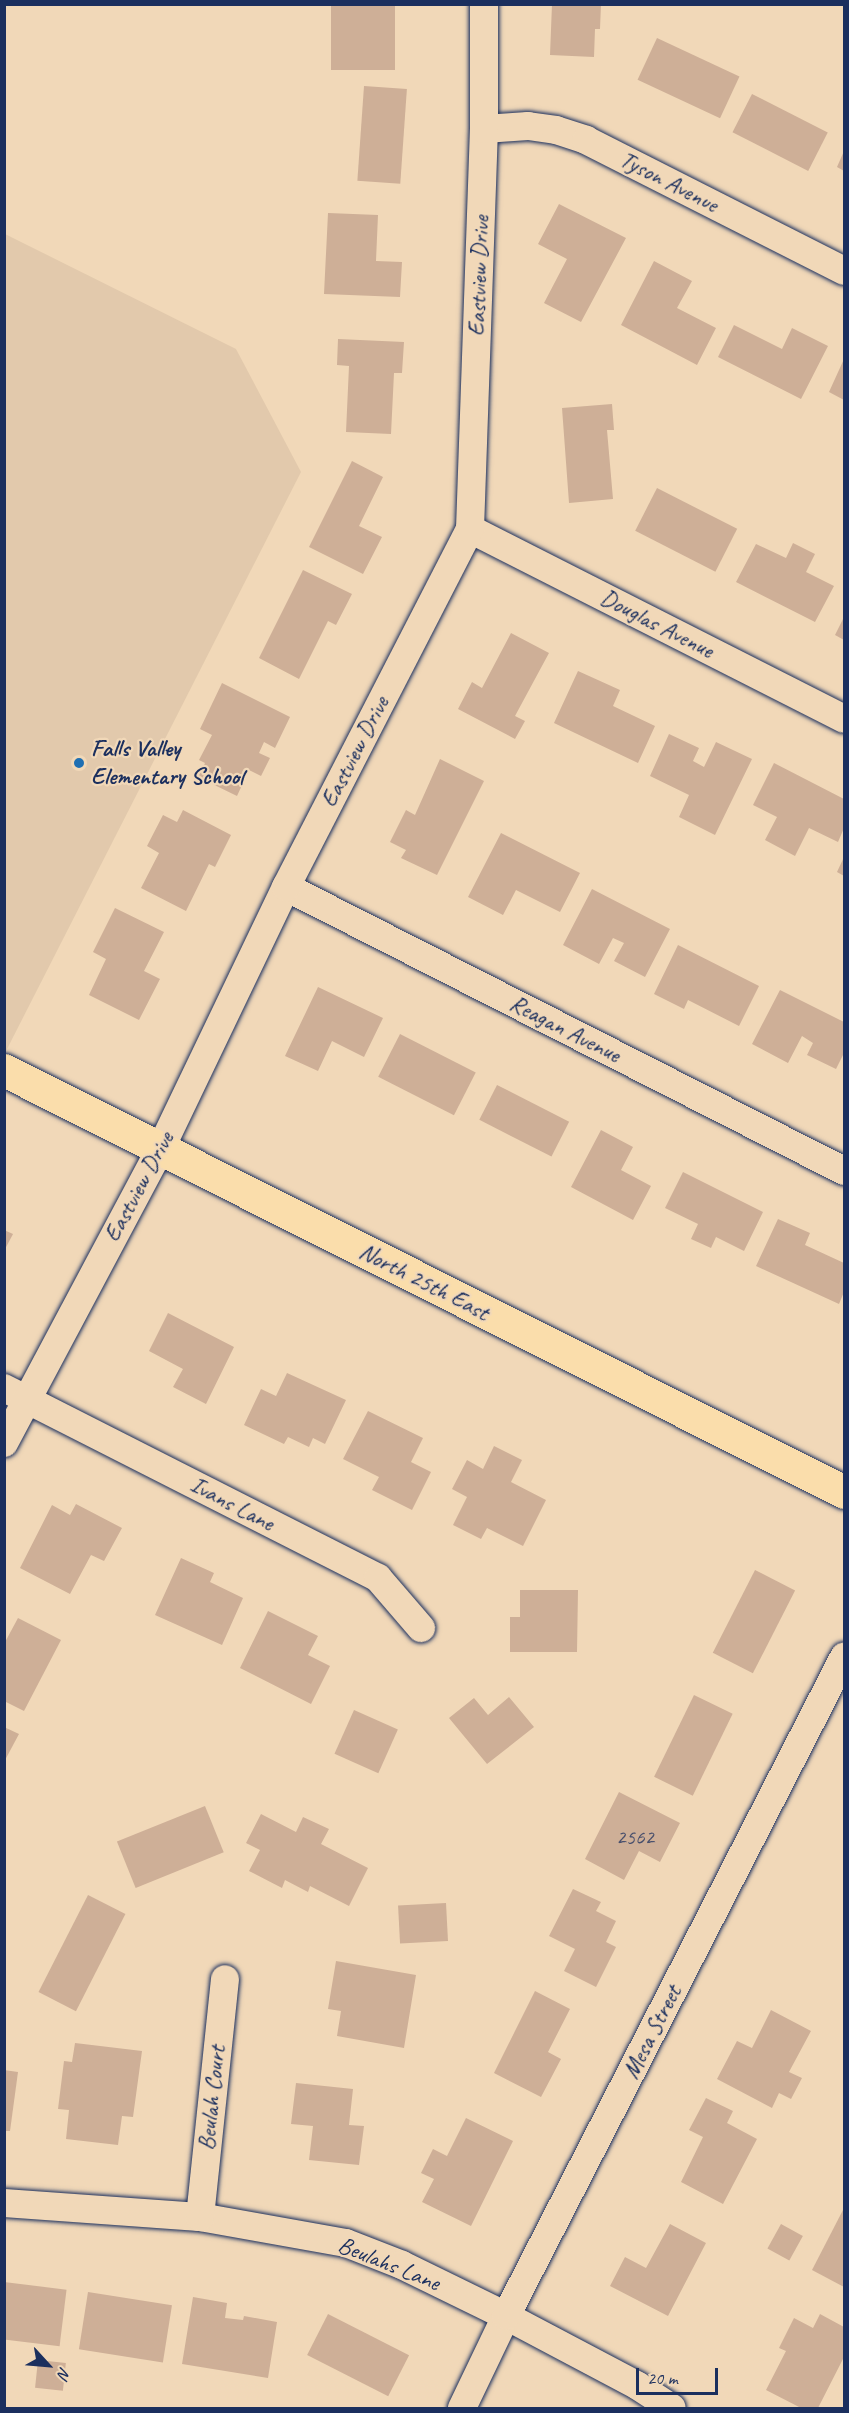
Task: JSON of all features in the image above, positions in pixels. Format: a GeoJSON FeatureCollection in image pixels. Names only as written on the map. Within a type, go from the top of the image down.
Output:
{"type":"FeatureCollection","features":[{"type":"Feature","properties":{"kind":"main road","name":"North 25th East"},"geometry":{"type":"LineString","coordinates":[[4,1070],[844,1492]]}},
{"type":"Feature","properties":{"kind":"street","name":"Eastview Drive"},"geometry":{"type":"LineString","coordinates":[[4,1443],[15,1394],[160,1150],[286,887],[470,529],[484,129],[484,4]]}},
{"type":"Feature","properties":{"kind":"street","name":"Tyson Avenue"},"geometry":{"type":"LineString","coordinates":[[484,129],[528,126],[556,130],[586,140],[844,271]]}},
{"type":"Feature","properties":{"kind":"street","name":"Douglas Avenue"},"geometry":{"type":"LineString","coordinates":[[470,529],[844,719]]}},
{"type":"Feature","properties":{"kind":"street","name":"Reagan Avenue"},"geometry":{"type":"LineString","coordinates":[[286,887],[844,1171]]}},
{"type":"Feature","properties":{"kind":"street","name":"Ivans Lane"},"geometry":{"type":"LineString","coordinates":[[15,1394],[378,1578],[421,1629]]}},
{"type":"Feature","properties":{"kind":"street","name":"Mesa Street"},"geometry":{"type":"LineString","coordinates":[[462,2409],[506,2316],[844,1657]]}},
{"type":"Feature","properties":{"kind":"street","name":"Beulah Court"},"geometry":{"type":"LineString","coordinates":[[200,2217],[225,1979]]}},
{"type":"Feature","properties":{"kind":"street","name":"Beulahs Lane"},"geometry":{"type":"LineString","coordinates":[[4,2203],[200,2217],[346,2243],[402,2265],[506,2316],[638,2386],[672,2409]]}},
{"type":"Feature","properties":{"kind":"shaded area","name":"Falls Valley Elementary School"},"geometry":{"type":"Polygon","coordinates":[[[5,234],[236,349],[301,472],[5,1053],[5,234]]]}},
{"type":"Feature","properties":{"kind":"building"},"geometry":{"type":"Polygon","coordinates":[[[331,4],[395,4],[395,70],[331,70],[331,4]]]}},
{"type":"Feature","properties":{"kind":"building"},"geometry":{"type":"Polygon","coordinates":[[[552,4],[601,4],[600,29],[595,29],[594,57],[550,55],[552,4]]]}},
{"type":"Feature","properties":{"kind":"building"},"geometry":{"type":"Polygon","coordinates":[[[657,38],[739,76],[720,118],[638,80],[657,38]]]}},
{"type":"Feature","properties":{"kind":"building"},"geometry":{"type":"Polygon","coordinates":[[[364,86],[407,89],[400,184],[357,181],[364,86]]]}},
{"type":"Feature","properties":{"kind":"building"},"geometry":{"type":"Polygon","coordinates":[[[752,94],[828,133],[808,171],[732,132],[752,94]]]}},
{"type":"Feature","properties":{"kind":"building"},"geometry":{"type":"Polygon","coordinates":[[[844,151],[844,171],[837,167],[844,151]]]}},
{"type":"Feature","properties":{"kind":"building"},"geometry":{"type":"Polygon","coordinates":[[[559,204],[626,238],[581,322],[544,303],[567,259],[538,244],[559,204]]]}},
{"type":"Feature","properties":{"kind":"building"},"geometry":{"type":"Polygon","coordinates":[[[328,213],[378,215],[376,261],[402,262],[400,297],[324,294],[328,213]]]}},
{"type":"Feature","properties":{"kind":"building"},"geometry":{"type":"Polygon","coordinates":[[[654,261],[692,281],[677,308],[716,328],[697,365],[621,325],[654,261]]]}},
{"type":"Feature","properties":{"kind":"building"},"geometry":{"type":"Polygon","coordinates":[[[734,325],[782,349],[792,328],[828,346],[801,399],[718,357],[734,325]]]}},
{"type":"Feature","properties":{"kind":"building"},"geometry":{"type":"Polygon","coordinates":[[[338,339],[404,342],[402,373],[394,373],[391,434],[346,432],[349,366],[337,365],[338,339]]]}},
{"type":"Feature","properties":{"kind":"building"},"geometry":{"type":"Polygon","coordinates":[[[844,359],[844,400],[829,392],[844,359]]]}},
{"type":"Feature","properties":{"kind":"building"},"geometry":{"type":"Polygon","coordinates":[[[612,404],[614,430],[607,430],[613,499],[569,503],[562,408],[612,404]]]}},
{"type":"Feature","properties":{"kind":"building"},"geometry":{"type":"Polygon","coordinates":[[[352,461],[383,477],[359,526],[382,537],[363,574],[309,547],[352,461]]]}},
{"type":"Feature","properties":{"kind":"building"},"geometry":{"type":"Polygon","coordinates":[[[657,488],[737,529],[715,572],[635,531],[657,488]]]}},
{"type":"Feature","properties":{"kind":"building"},"geometry":{"type":"Polygon","coordinates":[[[793,543],[815,554],[806,572],[834,586],[815,622],[736,582],[756,544],[786,558],[793,543]]]}},
{"type":"Feature","properties":{"kind":"building"},"geometry":{"type":"Polygon","coordinates":[[[303,570],[352,594],[336,625],[328,621],[299,679],[259,658],[303,570]]]}},
{"type":"Feature","properties":{"kind":"building"},"geometry":{"type":"Polygon","coordinates":[[[844,617],[844,640],[835,635],[844,617]]]}},
{"type":"Feature","properties":{"kind":"building"},"geometry":{"type":"Polygon","coordinates":[[[511,633],[549,653],[515,716],[525,721],[515,739],[458,709],[472,682],[482,688],[511,633]]]}},
{"type":"Feature","properties":{"kind":"building"},"geometry":{"type":"Polygon","coordinates":[[[578,671],[620,690],[613,706],[655,726],[638,763],[554,723],[578,671]]]}},
{"type":"Feature","properties":{"kind":"building"},"geometry":{"type":"Polygon","coordinates":[[[222,683],[290,717],[275,748],[264,742],[259,753],[270,758],[261,776],[249,770],[237,796],[198,777],[205,763],[199,760],[212,735],[200,729],[222,683]]]}},
{"type":"Feature","properties":{"kind":"building"},"geometry":{"type":"Polygon","coordinates":[[[669,734],[699,748],[693,761],[704,767],[716,742],[752,759],[715,835],[679,817],[689,795],[650,776],[669,734]]]}},
{"type":"Feature","properties":{"kind":"building"},"geometry":{"type":"Polygon","coordinates":[[[440,759],[484,781],[437,875],[401,858],[406,850],[390,842],[406,810],[415,815],[440,759]]]}},
{"type":"Feature","properties":{"kind":"building"},"geometry":{"type":"Polygon","coordinates":[[[774,763],[844,799],[844,828],[838,842],[809,828],[795,856],[765,840],[777,817],[753,805],[774,763]]]}},
{"type":"Feature","properties":{"kind":"building"},"geometry":{"type":"Polygon","coordinates":[[[183,810],[231,835],[215,867],[209,864],[186,911],[141,888],[159,853],[147,846],[163,815],[177,822],[183,810]]]}},
{"type":"Feature","properties":{"kind":"building"},"geometry":{"type":"Polygon","coordinates":[[[501,833],[580,873],[560,912],[516,890],[503,915],[468,897],[501,833]]]}},
{"type":"Feature","properties":{"kind":"building"},"geometry":{"type":"Polygon","coordinates":[[[844,857],[844,876],[837,872],[844,857]]]}},
{"type":"Feature","properties":{"kind":"building"},"geometry":{"type":"Polygon","coordinates":[[[592,889],[670,929],[645,977],[614,961],[624,943],[613,938],[599,964],[563,945],[592,889]]]}},
{"type":"Feature","properties":{"kind":"building"},"geometry":{"type":"Polygon","coordinates":[[[115,908],[164,932],[144,971],[160,979],[139,1020],[89,995],[106,959],[93,952],[115,908]]]}},
{"type":"Feature","properties":{"kind":"building"},"geometry":{"type":"Polygon","coordinates":[[[678,945],[759,986],[739,1026],[688,1000],[684,1009],[654,994],[678,945]]]}},
{"type":"Feature","properties":{"kind":"building"},"geometry":{"type":"Polygon","coordinates":[[[318,987],[383,1018],[364,1057],[332,1041],[318,1071],[285,1056],[318,987]]]}},
{"type":"Feature","properties":{"kind":"building"},"geometry":{"type":"Polygon","coordinates":[[[780,990],[844,1022],[844,1053],[836,1069],[807,1055],[813,1043],[802,1036],[788,1063],[752,1044],[780,990]]]}},
{"type":"Feature","properties":{"kind":"building"},"geometry":{"type":"Polygon","coordinates":[[[400,1034],[476,1073],[454,1115],[378,1077],[400,1034]]]}},
{"type":"Feature","properties":{"kind":"building"},"geometry":{"type":"Polygon","coordinates":[[[497,1085],[569,1122],[551,1157],[479,1120],[497,1085]]]}},
{"type":"Feature","properties":{"kind":"building"},"geometry":{"type":"Polygon","coordinates":[[[601,1130],[633,1147],[621,1170],[651,1186],[633,1220],[571,1187],[601,1130]]]}},
{"type":"Feature","properties":{"kind":"building"},"geometry":{"type":"Polygon","coordinates":[[[683,1172],[763,1212],[744,1251],[716,1237],[711,1248],[691,1239],[698,1224],[665,1208],[683,1172]]]}},
{"type":"Feature","properties":{"kind":"building"},"geometry":{"type":"Polygon","coordinates":[[[778,1219],[810,1233],[805,1245],[844,1263],[844,1292],[839,1304],[756,1266],[778,1219]]]}},
{"type":"Feature","properties":{"kind":"building"},"geometry":{"type":"Polygon","coordinates":[[[4,1230],[13,1234],[4,1251],[4,1230]]]}},
{"type":"Feature","properties":{"kind":"building"},"geometry":{"type":"Polygon","coordinates":[[[168,1313],[234,1347],[206,1404],[173,1387],[183,1369],[149,1351],[168,1313]]]}},
{"type":"Feature","properties":{"kind":"building"},"geometry":{"type":"Polygon","coordinates":[[[287,1373],[346,1400],[325,1444],[313,1438],[309,1447],[288,1437],[284,1444],[244,1425],[261,1389],[276,1396],[287,1373]]]}},
{"type":"Feature","properties":{"kind":"building"},"geometry":{"type":"Polygon","coordinates":[[[368,1411],[423,1438],[411,1462],[431,1472],[412,1510],[372,1490],[379,1477],[343,1459],[368,1411]]]}},
{"type":"Feature","properties":{"kind":"building"},"geometry":{"type":"Polygon","coordinates":[[[494,1446],[522,1460],[511,1482],[546,1500],[523,1546],[487,1528],[481,1539],[453,1525],[467,1497],[452,1489],[467,1460],[483,1469],[494,1446]]]}},
{"type":"Feature","properties":{"kind":"building"},"geometry":{"type":"Polygon","coordinates":[[[76,1504],[122,1528],[104,1561],[91,1555],[70,1594],[20,1568],[52,1505],[70,1515],[76,1504]]]}},
{"type":"Feature","properties":{"kind":"building"},"geometry":{"type":"Polygon","coordinates":[[[181,1558],[214,1573],[210,1582],[243,1598],[222,1645],[155,1615],[181,1558]]]}},
{"type":"Feature","properties":{"kind":"building"},"geometry":{"type":"Polygon","coordinates":[[[755,1570],[795,1590],[753,1673],[713,1653],[755,1570]]]}},
{"type":"Feature","properties":{"kind":"building"},"geometry":{"type":"Polygon","coordinates":[[[520,1590],[578,1590],[577,1652],[510,1652],[510,1617],[520,1617],[520,1590]]]}},
{"type":"Feature","properties":{"kind":"building"},"geometry":{"type":"Polygon","coordinates":[[[268,1611],[318,1636],[308,1655],[330,1666],[311,1704],[240,1668],[268,1611]]]}},
{"type":"Feature","properties":{"kind":"building"},"geometry":{"type":"Polygon","coordinates":[[[18,1618],[61,1640],[24,1711],[4,1701],[4,1644],[18,1618]]]}},
{"type":"Feature","properties":{"kind":"building"},"geometry":{"type":"Polygon","coordinates":[[[694,1695],[733,1714],[693,1796],[654,1777],[694,1695]]]}},
{"type":"Feature","properties":{"kind":"building"},"geometry":{"type":"Polygon","coordinates":[[[509,1697],[534,1727],[487,1764],[449,1718],[474,1698],[488,1715],[509,1697]]]}},
{"type":"Feature","properties":{"kind":"building"},"geometry":{"type":"Polygon","coordinates":[[[354,1710],[398,1730],[378,1773],[334,1754],[354,1710]]]}},
{"type":"Feature","properties":{"kind":"building"},"geometry":{"type":"Polygon","coordinates":[[[4,1727],[19,1734],[4,1762],[4,1727]]]}},
{"type":"Feature","properties":{"kind":"building"},"geometry":{"type":"Polygon","coordinates":[[[619,1792],[680,1823],[660,1862],[639,1851],[624,1880],[585,1859],[619,1792]]]}},
{"type":"Feature","properties":{"kind":"building"},"geometry":{"type":"Polygon","coordinates":[[[205,1806],[224,1852],[136,1888],[117,1842],[205,1806]]]}},
{"type":"Feature","properties":{"kind":"building"},"geometry":{"type":"Polygon","coordinates":[[[261,1814],[296,1832],[303,1817],[329,1829],[321,1844],[368,1868],[349,1906],[310,1886],[308,1892],[285,1880],[282,1888],[249,1871],[260,1850],[246,1843],[261,1814]]]}},
{"type":"Feature","properties":{"kind":"building"},"geometry":{"type":"Polygon","coordinates":[[[573,1889],[601,1902],[596,1911],[616,1921],[606,1942],[616,1947],[596,1987],[564,1971],[575,1949],[549,1936],[573,1889]]]}},
{"type":"Feature","properties":{"kind":"building"},"geometry":{"type":"Polygon","coordinates":[[[88,1895],[125,1914],[76,2011],[39,1992],[88,1895]]]}},
{"type":"Feature","properties":{"kind":"building"},"geometry":{"type":"Polygon","coordinates":[[[446,1903],[448,1941],[400,1943],[398,1906],[446,1903]]]}},
{"type":"Feature","properties":{"kind":"building"},"geometry":{"type":"Polygon","coordinates":[[[336,1961],[416,1975],[404,2048],[337,2036],[341,2011],[328,2009],[336,1961]]]}},
{"type":"Feature","properties":{"kind":"building"},"geometry":{"type":"Polygon","coordinates":[[[535,1991],[570,2009],[548,2052],[561,2059],[541,2097],[494,2073],[535,1991]]]}},
{"type":"Feature","properties":{"kind":"building"},"geometry":{"type":"Polygon","coordinates":[[[771,2010],[811,2031],[789,2072],[802,2078],[791,2099],[779,2093],[772,2108],[717,2079],[737,2041],[752,2048],[771,2010]]]}},
{"type":"Feature","properties":{"kind":"building"},"geometry":{"type":"Polygon","coordinates":[[[75,2043],[142,2051],[133,2117],[122,2116],[118,2145],[66,2139],[69,2110],[58,2109],[64,2061],[72,2062],[75,2043]]]}},
{"type":"Feature","properties":{"kind":"building"},"geometry":{"type":"Polygon","coordinates":[[[4,2070],[18,2072],[10,2131],[4,2131],[4,2070]]]}},
{"type":"Feature","properties":{"kind":"building"},"geometry":{"type":"Polygon","coordinates":[[[296,2083],[353,2089],[349,2125],[364,2126],[359,2165],[309,2160],[313,2126],[291,2124],[296,2083]]]}},
{"type":"Feature","properties":{"kind":"building"},"geometry":{"type":"Polygon","coordinates":[[[706,2098],[733,2111],[727,2123],[757,2139],[723,2204],[681,2182],[703,2137],[689,2130],[706,2098]]]}},
{"type":"Feature","properties":{"kind":"building"},"geometry":{"type":"Polygon","coordinates":[[[466,2118],[513,2141],[471,2226],[422,2202],[434,2179],[421,2173],[433,2149],[447,2156],[466,2118]]]}},
{"type":"Feature","properties":{"kind":"building"},"geometry":{"type":"Polygon","coordinates":[[[844,2208],[844,2287],[812,2270],[844,2208]]]}},
{"type":"Feature","properties":{"kind":"building"},"geometry":{"type":"Polygon","coordinates":[[[670,2224],[706,2243],[668,2316],[610,2286],[625,2257],[646,2268],[670,2224]]]}},
{"type":"Feature","properties":{"kind":"building"},"geometry":{"type":"Polygon","coordinates":[[[781,2224],[803,2236],[789,2261],[767,2248],[781,2224]]]}},
{"type":"Feature","properties":{"kind":"building"},"geometry":{"type":"Polygon","coordinates":[[[4,2282],[67,2290],[60,2346],[4,2339],[4,2282]]]}},
{"type":"Feature","properties":{"kind":"building"},"geometry":{"type":"Polygon","coordinates":[[[88,2292],[172,2305],[163,2363],[79,2349],[88,2292]]]}},
{"type":"Feature","properties":{"kind":"building"},"geometry":{"type":"Polygon","coordinates":[[[193,2297],[227,2303],[225,2318],[243,2320],[244,2316],[277,2322],[268,2378],[182,2364],[193,2297]]]}},
{"type":"Feature","properties":{"kind":"building"},"geometry":{"type":"Polygon","coordinates":[[[328,2314],[409,2355],[388,2396],[307,2355],[328,2314]]]}},
{"type":"Feature","properties":{"kind":"building"},"geometry":{"type":"Polygon","coordinates":[[[820,2314],[844,2327],[844,2357],[818,2408],[801,2408],[766,2390],[786,2351],[779,2348],[794,2318],[813,2328],[820,2314]]]}},
{"type":"Feature","properties":{"kind":"building"},"geometry":{"type":"Polygon","coordinates":[[[38,2360],[66,2363],[63,2391],[35,2388],[38,2360]]]}},
{"type":"Feature","properties":{"kind":"place","name":"Falls Valley Elementary School"},"geometry":{"type":"Point","coordinates":[79,763]}}]}
